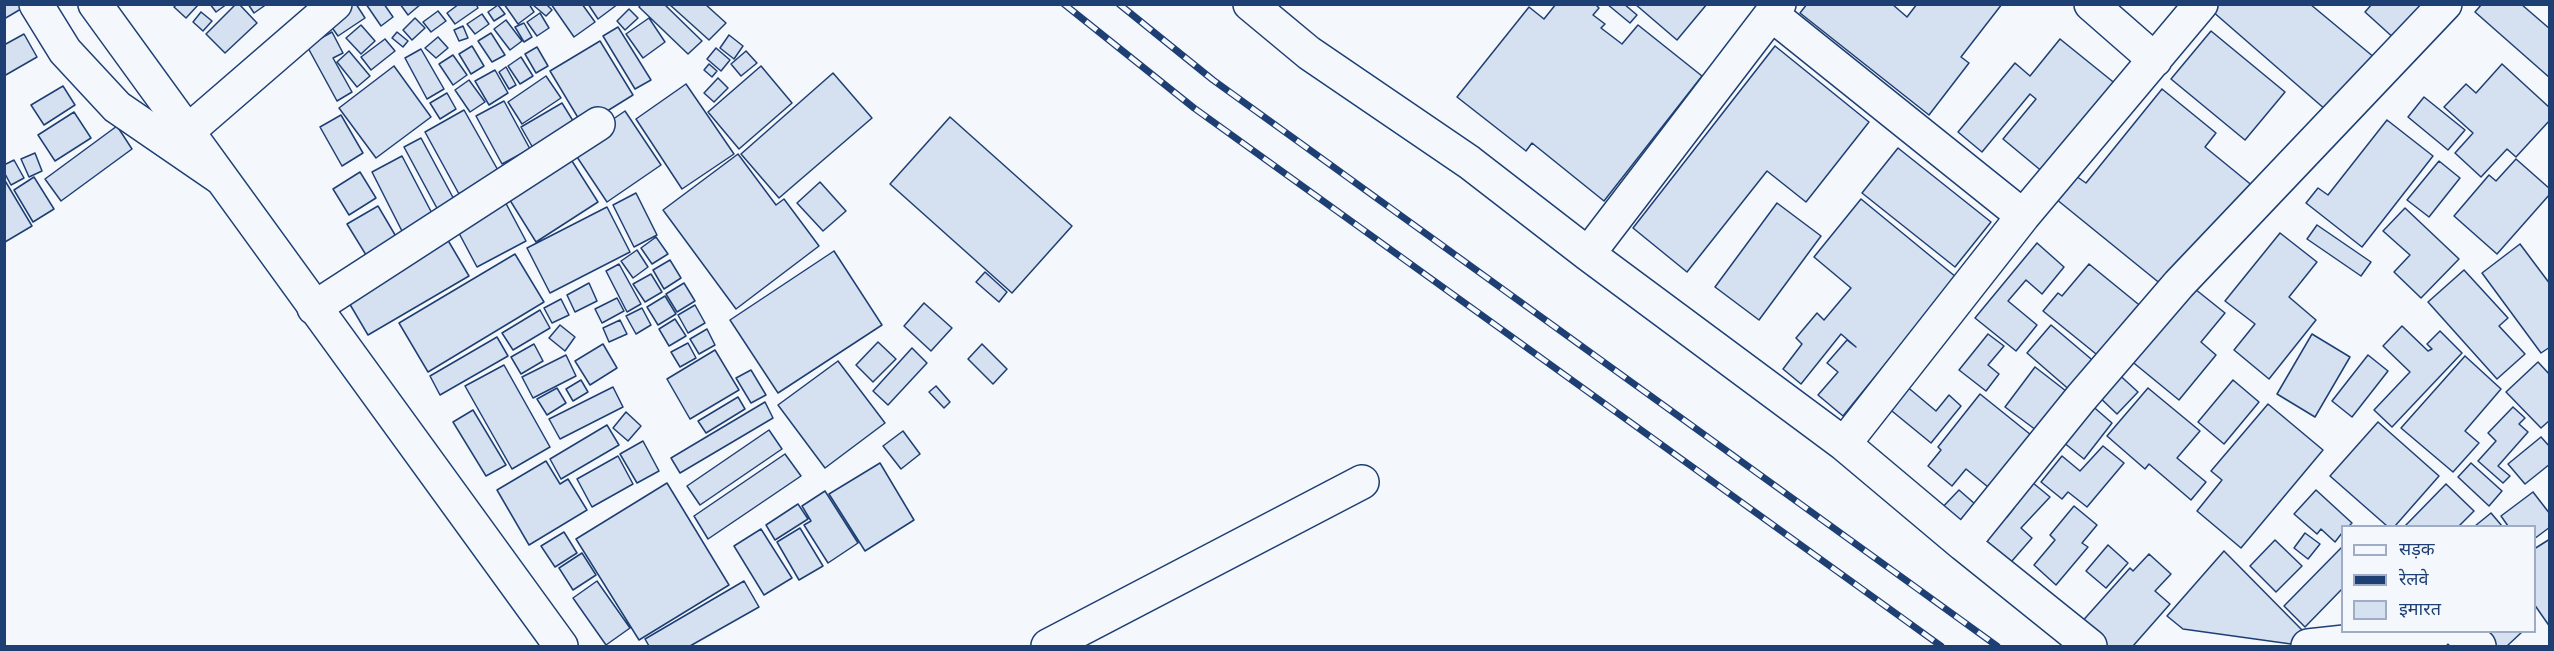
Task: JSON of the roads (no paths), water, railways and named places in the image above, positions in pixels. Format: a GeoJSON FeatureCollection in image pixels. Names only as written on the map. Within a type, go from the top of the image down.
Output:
{"type":"FeatureCollection","features":[{"type":"Feature","properties":{"kind":"street"},"geometry":{"type":"LineString","coordinates":[[36,4],[65,51],[117,107],[220,178]]}},
{"type":"Feature","properties":{"kind":"street"},"geometry":{"type":"LineString","coordinates":[[95,4],[561,646]]}},
{"type":"Feature","properties":{"kind":"street"},"geometry":{"type":"LineString","coordinates":[[187,132],[335,4]]}},
{"type":"Feature","properties":{"kind":"street"},"geometry":{"type":"LineString","coordinates":[[1250,4],[1309,53],[1469,162],[1588,254],[1844,444],[1962,544],[2090,646]]}},
{"type":"Feature","properties":{"kind":"street"},"geometry":{"type":"LineString","coordinates":[[2091,4],[2156,60]]}},
{"type":"Feature","properties":{"kind":"street"},"geometry":{"type":"LineString","coordinates":[[1844,444],[2023,216],[2201,4]]}},
{"type":"Feature","properties":{"kind":"street"},"geometry":{"type":"LineString","coordinates":[[1962,544],[2081,398],[2179,284],[2445,4]]}},
{"type":"Feature","properties":{"kind":"street"},"geometry":{"type":"LineString","coordinates":[[1588,254],[1775,10],[2023,216]]}},
{"type":"Feature","properties":{"kind":"street"},"geometry":{"type":"LineString","coordinates":[[314,308],[598,124]]}},
{"type":"Feature","properties":{"kind":"street"},"geometry":{"type":"LineString","coordinates":[[1048,646],[1362,482]]}},
{"type":"Feature","properties":{"kind":"street"},"geometry":{"type":"LineString","coordinates":[[2308,646],[2427,633]]}},
{"type":"Feature","properties":{"kind":"street"},"geometry":{"type":"LineString","coordinates":[[2461,633],[2479,646]]}},
{"type":"Feature","properties":{"kind":"railway"},"geometry":{"type":"LineString","coordinates":[[1064,4],[1194,108],[1941,646]]}},
{"type":"Feature","properties":{"kind":"railway"},"geometry":{"type":"LineString","coordinates":[[1119,4],[1213,80],[1997,646]]}}]}
